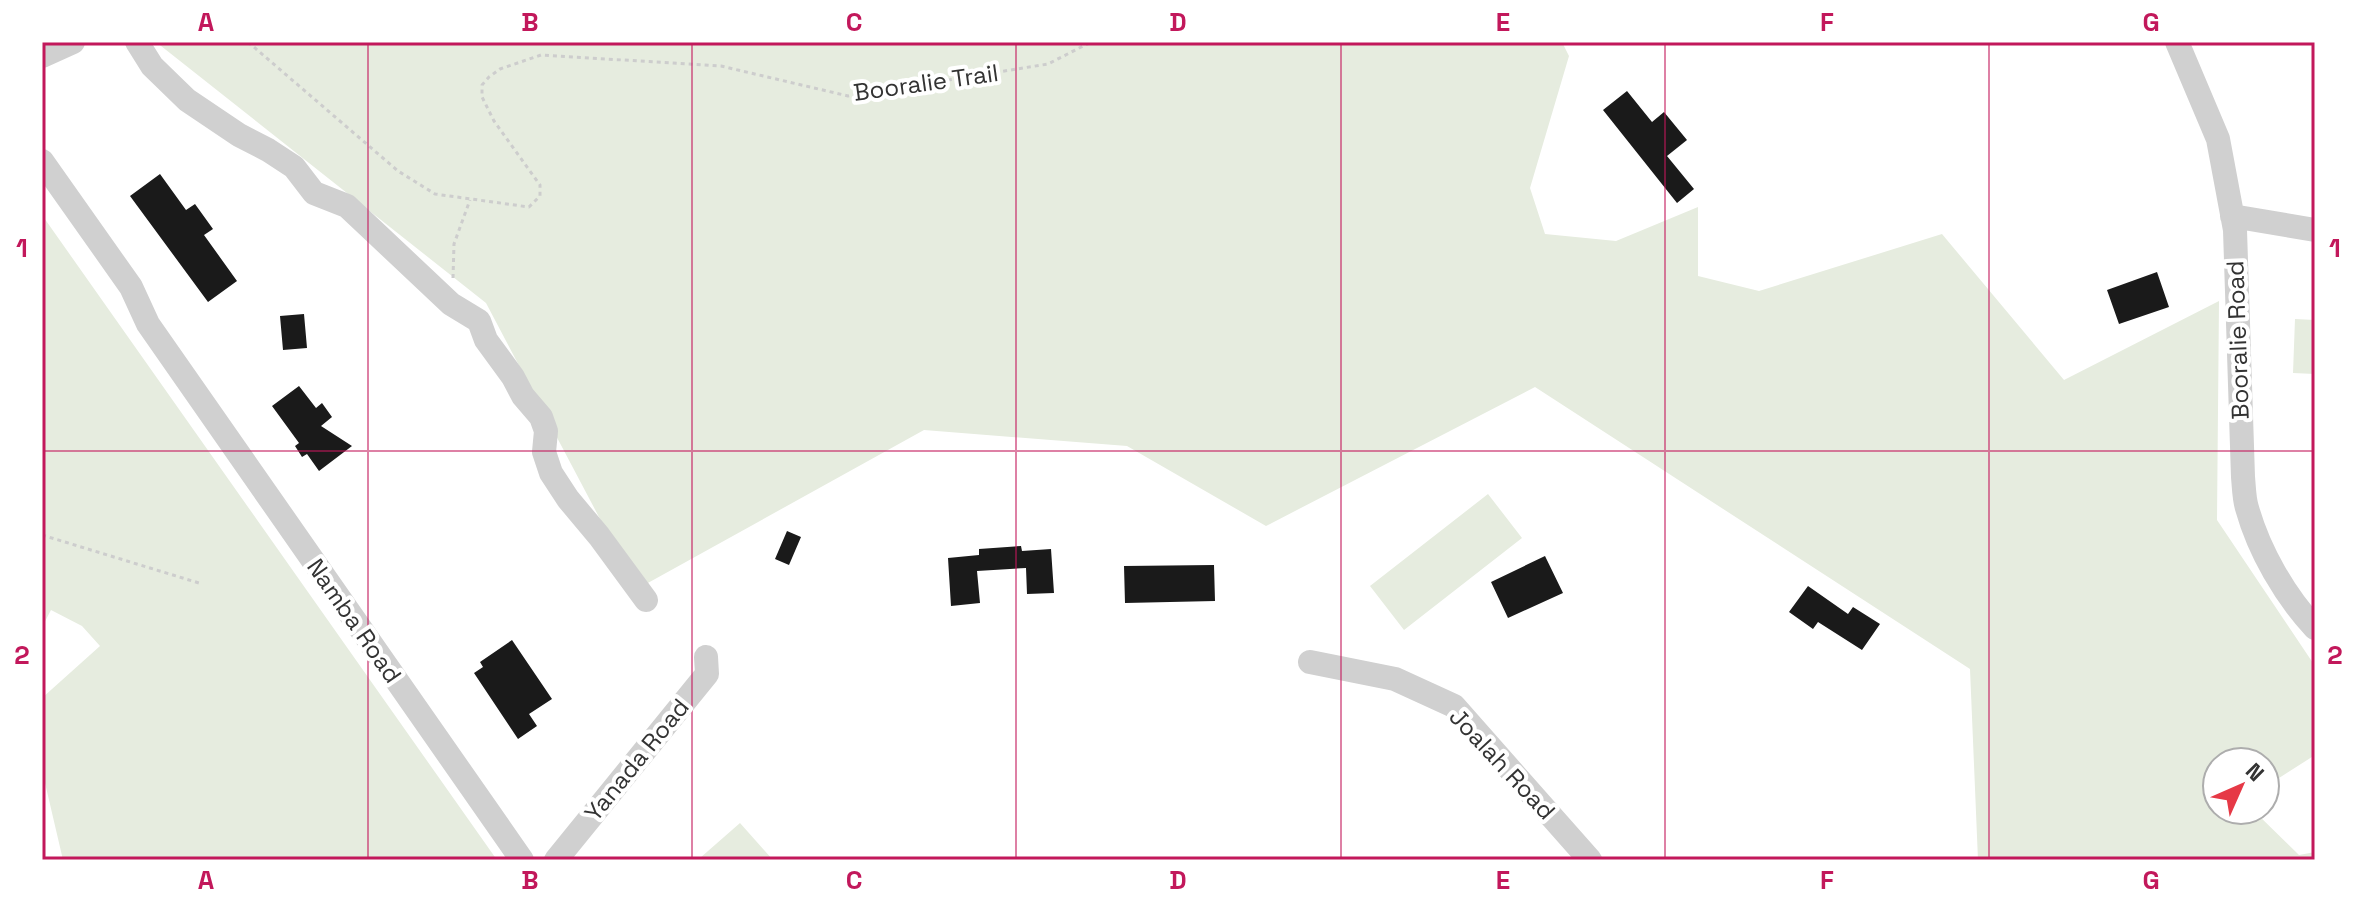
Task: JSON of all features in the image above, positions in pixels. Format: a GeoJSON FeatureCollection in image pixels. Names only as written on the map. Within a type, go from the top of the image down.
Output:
{"type":"FeatureCollection","features":[{"type":"Feature","properties":{"kind":"street"},"geometry":{"type":"LineString","coordinates":[[42,56],[73,42]]}},
{"type":"Feature","properties":{"kind":"street"},"geometry":{"type":"LineString","coordinates":[[137,42],[152,66],[187,100],[294,167],[314,193],[347,206],[451,304],[479,321],[486,340],[523,396],[541,417],[546,431],[544,452],[551,473],[646,600]]}},
{"type":"Feature","properties":{"kind":"street","name":"Booralie Road"},"geometry":{"type":"LineString","coordinates":[[2177,42],[2218,139],[2235,230],[2246,507],[2279,580],[2315,628]]}},
{"type":"Feature","properties":{"kind":"street","name":"Namba Road"},"geometry":{"type":"LineString","coordinates":[[42,161],[131,287],[148,324],[522,860]]}},
{"type":"Feature","properties":{"kind":"street"},"geometry":{"type":"LineString","coordinates":[[2232,216],[2315,230]]}},
{"type":"Feature","properties":{"kind":"street","name":"Yanada Road"},"geometry":{"type":"LineString","coordinates":[[556,860],[707,674],[706,657]]}},
{"type":"Feature","properties":{"kind":"street","name":"Joalah Road"},"geometry":{"type":"LineString","coordinates":[[1310,662],[1395,679],[1454,706],[1590,860]]}},
{"type":"Feature","properties":{"kind":"path","name":"Booralie Trail"},"geometry":{"type":"LineString","coordinates":[[248,42],[398,171],[435,194],[529,207],[540,196],[540,185],[494,121],[482,97],[482,85],[500,69],[541,55],[721,66],[848,96],[1048,64],[1091,42]]}},
{"type":"Feature","properties":{"kind":"path"},"geometry":{"type":"LineString","coordinates":[[451,304],[454,244],[470,200]]}},
{"type":"Feature","properties":{"kind":"path"},"geometry":{"type":"LineString","coordinates":[[42,535],[199,583]]}},
{"type":"Feature","properties":{"kind":"shaded area"},"geometry":{"type":"Polygon","coordinates":[[[156,42],[1562,42],[1569,56],[1530,188],[1545,234],[1616,241],[1698,207],[1698,276],[1759,291],[1942,234],[2064,380],[2219,301],[2217,520],[2315,666],[2315,755],[2281,777],[2281,746],[2201,746],[2201,826],[2269,826],[2299,855],[2315,852],[2315,860],[1978,860],[1970,669],[1535,387],[1266,526],[1127,446],[924,430],[637,589],[486,303],[156,42]]]}},
{"type":"Feature","properties":{"kind":"shaded area"},"geometry":{"type":"Polygon","coordinates":[[[42,215],[497,860],[63,860],[42,770],[42,698],[100,646],[82,626],[51,610],[42,627],[42,215]]]}},
{"type":"Feature","properties":{"kind":"shaded area"},"geometry":{"type":"Polygon","coordinates":[[[2295,319],[2315,320],[2315,374],[2293,373],[2295,319]]]}},
{"type":"Feature","properties":{"kind":"shaded area"},"geometry":{"type":"Polygon","coordinates":[[[1488,494],[1522,538],[1404,630],[1370,586],[1488,494]]]}},
{"type":"Feature","properties":{"kind":"shaded area"},"geometry":{"type":"Polygon","coordinates":[[[740,823],[773,860],[700,858],[740,823]]]}},
{"type":"Feature","properties":{"kind":"building"},"geometry":{"type":"Polygon","coordinates":[[[1627,91],[1652,122],[1664,112],[1687,140],[1667,156],[1694,189],[1677,203],[1603,110],[1627,91]]]}},
{"type":"Feature","properties":{"kind":"building"},"geometry":{"type":"Polygon","coordinates":[[[160,174],[186,210],[195,204],[213,229],[204,235],[237,281],[208,302],[130,196],[160,174]]]}},
{"type":"Feature","properties":{"kind":"building"},"geometry":{"type":"Polygon","coordinates":[[[2157,272],[2169,307],[2119,324],[2107,290],[2157,272]]]}},
{"type":"Feature","properties":{"kind":"building"},"geometry":{"type":"Polygon","coordinates":[[[304,314],[307,348],[283,350],[280,316],[304,314]]]}},
{"type":"Feature","properties":{"kind":"building"},"geometry":{"type":"Polygon","coordinates":[[[299,386],[316,408],[322,403],[332,417],[321,426],[352,446],[319,471],[307,454],[302,457],[295,446],[299,443],[272,406],[299,386]]]}},
{"type":"Feature","properties":{"kind":"building"},"geometry":{"type":"Polygon","coordinates":[[[787,531],[801,537],[789,565],[775,559],[787,531]]]}},
{"type":"Feature","properties":{"kind":"building"},"geometry":{"type":"Polygon","coordinates":[[[1021,546],[1022,551],[1051,549],[1054,593],[1027,594],[1026,568],[977,571],[980,603],[951,606],[948,558],[979,555],[979,549],[1021,546]]]}},
{"type":"Feature","properties":{"kind":"building"},"geometry":{"type":"Polygon","coordinates":[[[1545,556],[1563,593],[1508,618],[1491,582],[1545,556]]]}},
{"type":"Feature","properties":{"kind":"building"},"geometry":{"type":"Polygon","coordinates":[[[1214,565],[1215,601],[1125,603],[1124,566],[1214,565]]]}},
{"type":"Feature","properties":{"kind":"building"},"geometry":{"type":"Polygon","coordinates":[[[1808,586],[1848,614],[1853,607],[1880,624],[1862,650],[1818,622],[1813,629],[1789,612],[1808,586]]]}},
{"type":"Feature","properties":{"kind":"building"},"geometry":{"type":"Polygon","coordinates":[[[512,640],[552,699],[529,714],[537,726],[518,739],[474,673],[483,667],[480,662],[512,640]]]}}]}
